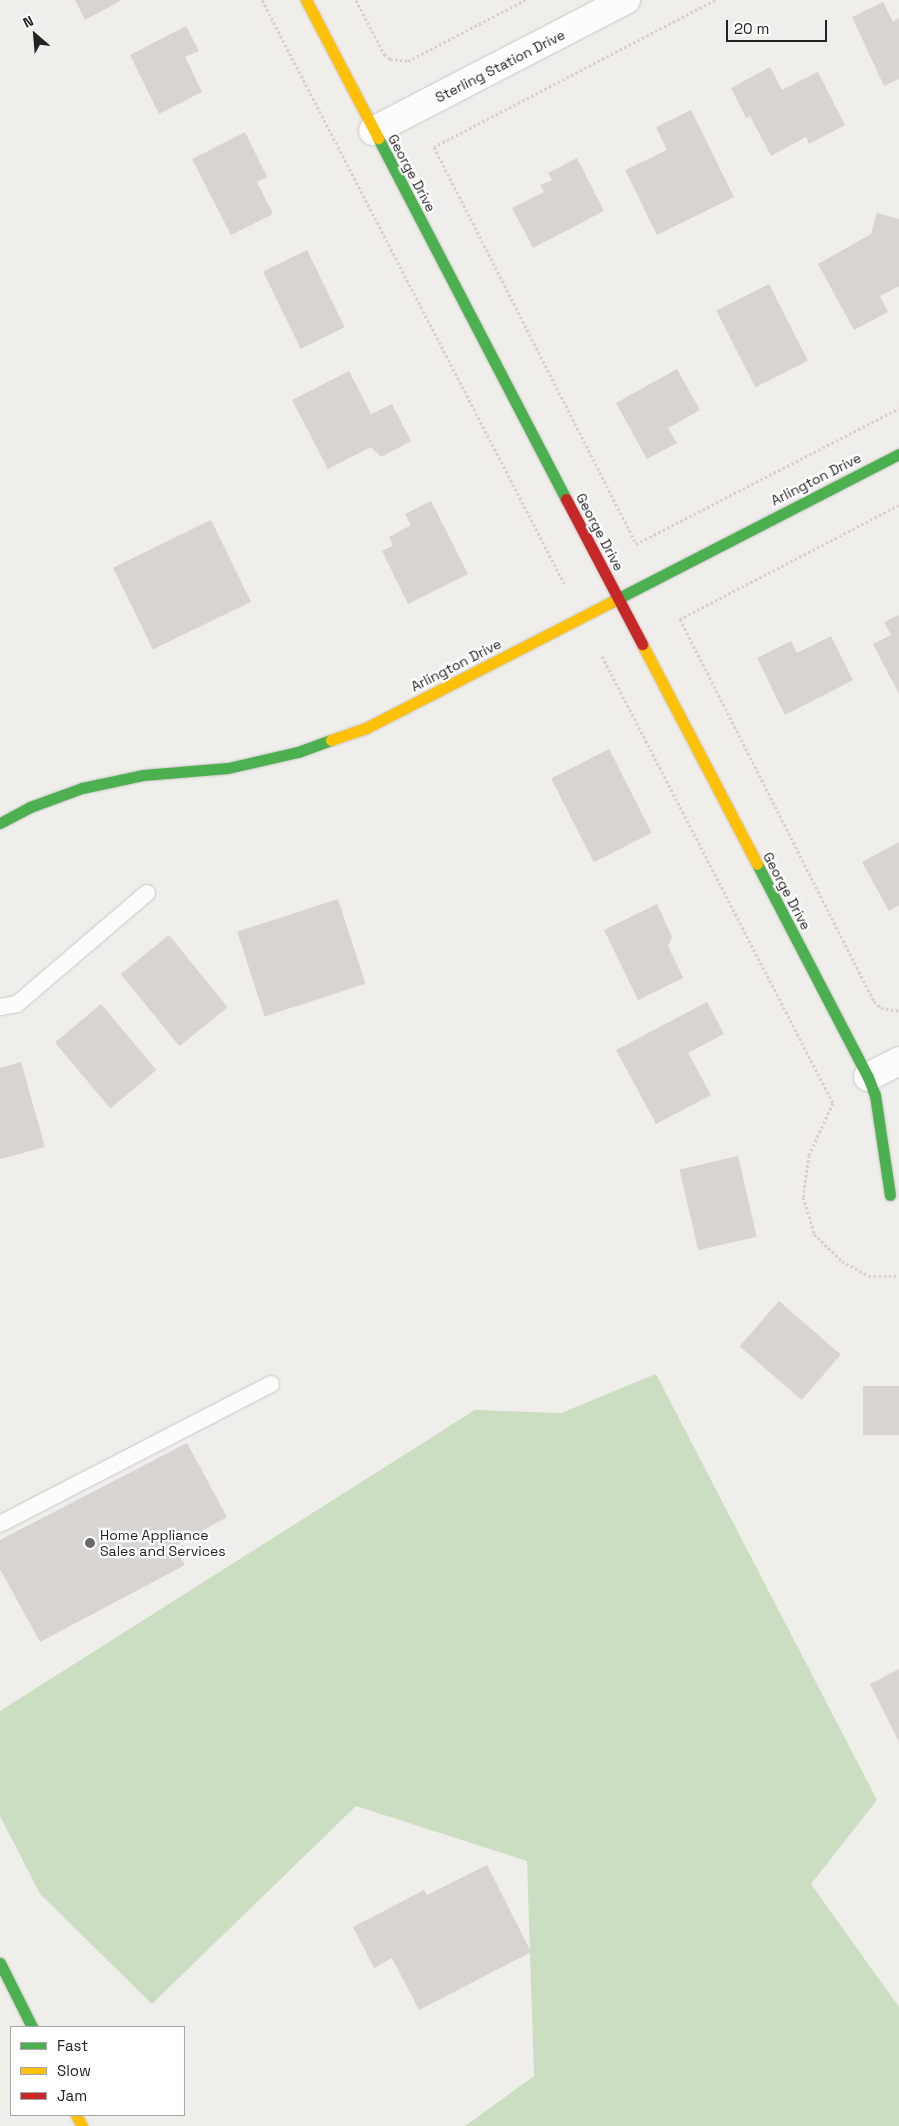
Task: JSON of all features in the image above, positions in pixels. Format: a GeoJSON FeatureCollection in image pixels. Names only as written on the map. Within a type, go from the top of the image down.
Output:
{"type":"FeatureCollection","features":[{"type":"Feature","properties":{"kind":"street","name":"George Drive"},"geometry":{"type":"LineString","coordinates":[[306,0],[373,132],[868,1077],[875,1095],[890,1195]]}},
{"type":"Feature","properties":{"kind":"street","name":"Sterling Station Drive"},"geometry":{"type":"LineString","coordinates":[[373,132],[626,0]]}},
{"type":"Feature","properties":{"kind":"street","name":"Arlington Drive"},"geometry":{"type":"LineString","coordinates":[[0,823],[30,808],[82,788],[143,775],[228,768],[298,752],[366,728],[899,454]]}},
{"type":"Feature","properties":{"kind":"street"},"geometry":{"type":"LineString","coordinates":[[868,1077],[899,1061]]}},
{"type":"Feature","properties":{"kind":"street"},"geometry":{"type":"LineString","coordinates":[[0,1963],[32,2026]]}},
{"type":"Feature","properties":{"kind":"lane"},"geometry":{"type":"LineString","coordinates":[[0,1007],[17,1004],[147,894]]}},
{"type":"Feature","properties":{"kind":"lane"},"geometry":{"type":"LineString","coordinates":[[0,1524],[271,1384]]}},
{"type":"Feature","properties":{"kind":"path"},"geometry":{"type":"LineString","coordinates":[[262,0],[564,583]]}},
{"type":"Feature","properties":{"kind":"path"},"geometry":{"type":"LineString","coordinates":[[356,0],[384,54],[390,59],[408,61],[526,0]]}},
{"type":"Feature","properties":{"kind":"path"},"geometry":{"type":"LineString","coordinates":[[715,0],[434,147],[636,544],[899,408]]}},
{"type":"Feature","properties":{"kind":"path"},"geometry":{"type":"LineString","coordinates":[[899,505],[680,619],[874,1001],[881,1008],[899,1011]]}},
{"type":"Feature","properties":{"kind":"path"},"geometry":{"type":"LineString","coordinates":[[602,656],[833,1103],[809,1155],[803,1197],[814,1234],[842,1261],[869,1276],[899,1276]]}},
{"type":"Feature","properties":{"kind":"green space"},"geometry":{"type":"Polygon","coordinates":[[[656,1374],[877,1800],[811,1884],[899,2007],[899,2126],[465,2126],[534,2076],[527,1861],[356,1806],[152,2004],[40,1894],[0,1816],[0,1711],[475,1410],[561,1413],[656,1374]]]}},
{"type":"Feature","properties":{"kind":"building"},"geometry":{"type":"Polygon","coordinates":[[[75,0],[122,0],[85,20],[75,0]]]}},
{"type":"Feature","properties":{"kind":"building"},"geometry":{"type":"Polygon","coordinates":[[[883,2],[893,22],[899,18],[899,79],[884,86],[852,17],[883,2]]]}},
{"type":"Feature","properties":{"kind":"building"},"geometry":{"type":"Polygon","coordinates":[[[186,26],[199,51],[185,57],[202,92],[159,114],[130,55],[186,26]]]}},
{"type":"Feature","properties":{"kind":"building"},"geometry":{"type":"Polygon","coordinates":[[[770,67],[782,90],[818,72],[845,125],[809,144],[806,137],[771,156],[750,116],[746,118],[731,88],[770,67]]]}},
{"type":"Feature","properties":{"kind":"building"},"geometry":{"type":"Polygon","coordinates":[[[691,110],[734,197],[657,235],[625,170],[667,150],[656,127],[691,110]]]}},
{"type":"Feature","properties":{"kind":"building"},"geometry":{"type":"Polygon","coordinates":[[[245,132],[267,177],[257,182],[273,214],[231,235],[192,159],[245,132]]]}},
{"type":"Feature","properties":{"kind":"building"},"geometry":{"type":"Polygon","coordinates":[[[577,158],[604,211],[533,248],[512,208],[544,192],[540,185],[552,180],[548,173],[577,158]]]}},
{"type":"Feature","properties":{"kind":"building"},"geometry":{"type":"Polygon","coordinates":[[[877,213],[899,219],[899,286],[880,296],[888,312],[854,330],[818,264],[871,234],[877,213]]]}},
{"type":"Feature","properties":{"kind":"building"},"geometry":{"type":"Polygon","coordinates":[[[307,250],[345,327],[301,349],[263,271],[307,250]]]}},
{"type":"Feature","properties":{"kind":"building"},"geometry":{"type":"Polygon","coordinates":[[[769,284],[808,361],[755,387],[716,311],[769,284]]]}},
{"type":"Feature","properties":{"kind":"building"},"geometry":{"type":"Polygon","coordinates":[[[677,369],[700,410],[668,428],[677,443],[647,459],[616,403],[677,369]]]}},
{"type":"Feature","properties":{"kind":"building"},"geometry":{"type":"Polygon","coordinates":[[[349,371],[371,414],[392,404],[411,441],[381,457],[371,447],[328,469],[292,400],[349,371]]]}},
{"type":"Feature","properties":{"kind":"building"},"geometry":{"type":"Polygon","coordinates":[[[431,501],[468,574],[408,604],[382,551],[393,546],[389,537],[411,525],[405,514],[431,501]]]}},
{"type":"Feature","properties":{"kind":"building"},"geometry":{"type":"Polygon","coordinates":[[[211,520],[251,602],[153,650],[113,568],[211,520]]]}},
{"type":"Feature","properties":{"kind":"building"},"geometry":{"type":"Polygon","coordinates":[[[899,615],[899,694],[873,644],[891,635],[884,622],[899,615]]]}},
{"type":"Feature","properties":{"kind":"building"},"geometry":{"type":"Polygon","coordinates":[[[831,636],[853,680],[785,715],[757,658],[791,641],[797,653],[831,636]]]}},
{"type":"Feature","properties":{"kind":"building"},"geometry":{"type":"Polygon","coordinates":[[[609,749],[652,833],[594,862],[551,779],[609,749]]]}},
{"type":"Feature","properties":{"kind":"building"},"geometry":{"type":"Polygon","coordinates":[[[899,842],[899,905],[889,911],[862,862],[899,842]]]}},
{"type":"Feature","properties":{"kind":"building"},"geometry":{"type":"Polygon","coordinates":[[[338,899],[366,984],[265,1016],[237,932],[338,899]]]}},
{"type":"Feature","properties":{"kind":"building"},"geometry":{"type":"Polygon","coordinates":[[[657,904],[672,937],[668,946],[683,978],[638,1000],[604,930],[657,904]]]}},
{"type":"Feature","properties":{"kind":"building"},"geometry":{"type":"Polygon","coordinates":[[[169,935],[228,1007],[179,1046],[121,974],[169,935]]]}},
{"type":"Feature","properties":{"kind":"building"},"geometry":{"type":"Polygon","coordinates":[[[707,1002],[724,1034],[688,1053],[711,1095],[656,1124],[616,1050],[707,1002]]]}},
{"type":"Feature","properties":{"kind":"building"},"geometry":{"type":"Polygon","coordinates":[[[101,1004],[156,1070],[110,1108],[55,1043],[101,1004]]]}},
{"type":"Feature","properties":{"kind":"building"},"geometry":{"type":"Polygon","coordinates":[[[21,1062],[45,1147],[0,1159],[0,1068],[21,1062]]]}},
{"type":"Feature","properties":{"kind":"building"},"geometry":{"type":"Polygon","coordinates":[[[738,1156],[757,1237],[698,1250],[680,1169],[738,1156]]]}},
{"type":"Feature","properties":{"kind":"building"},"geometry":{"type":"Polygon","coordinates":[[[779,1301],[841,1355],[802,1400],[740,1346],[779,1301]]]}},
{"type":"Feature","properties":{"kind":"building"},"geometry":{"type":"Polygon","coordinates":[[[863,1386],[899,1386],[899,1435],[863,1435],[863,1386]]]}},
{"type":"Feature","properties":{"kind":"building","name":"Home Appliance Sales and Services"},"geometry":{"type":"Polygon","coordinates":[[[187,1443],[227,1517],[175,1546],[185,1565],[40,1642],[0,1569],[0,1540],[187,1443]]]}},
{"type":"Feature","properties":{"kind":"building"},"geometry":{"type":"Polygon","coordinates":[[[899,1669],[899,1742],[870,1684],[899,1669]]]}},
{"type":"Feature","properties":{"kind":"building"},"geometry":{"type":"Polygon","coordinates":[[[487,1865],[531,1952],[419,2010],[392,1958],[374,1968],[353,1927],[424,1890],[427,1895],[487,1865]]]}},
{"type":"Feature","properties":{"kind":"traffic: fast"},"geometry":{"type":"LineString","coordinates":[[378,138],[566,499]]}},
{"type":"Feature","properties":{"kind":"traffic: fast"},"geometry":{"type":"LineString","coordinates":[[611,602],[899,454]]}},
{"type":"Feature","properties":{"kind":"traffic: fast"},"geometry":{"type":"LineString","coordinates":[[0,823],[30,807],[82,788],[143,775],[228,768],[298,752],[331,740]]}},
{"type":"Feature","properties":{"kind":"traffic: fast"},"geometry":{"type":"LineString","coordinates":[[757,864],[868,1077],[875,1095],[890,1195]]}},
{"type":"Feature","properties":{"kind":"traffic: fast"},"geometry":{"type":"LineString","coordinates":[[0,1963],[32,2026]]}},
{"type":"Feature","properties":{"kind":"traffic: slow"},"geometry":{"type":"LineString","coordinates":[[306,0],[378,138]]}},
{"type":"Feature","properties":{"kind":"traffic: slow"},"geometry":{"type":"LineString","coordinates":[[331,740],[366,728],[611,602]]}},
{"type":"Feature","properties":{"kind":"traffic: slow"},"geometry":{"type":"LineString","coordinates":[[642,644],[757,864]]}},
{"type":"Feature","properties":{"kind":"traffic: slow"},"geometry":{"type":"LineString","coordinates":[[77,2116],[82,2126]]}},
{"type":"Feature","properties":{"kind":"traffic: jam"},"geometry":{"type":"LineString","coordinates":[[566,499],[642,644]]}},
{"type":"Feature","properties":{"kind":"place","name":"Home Appliance Sales and Services"},"geometry":{"type":"Point","coordinates":[90,1543]}}]}
